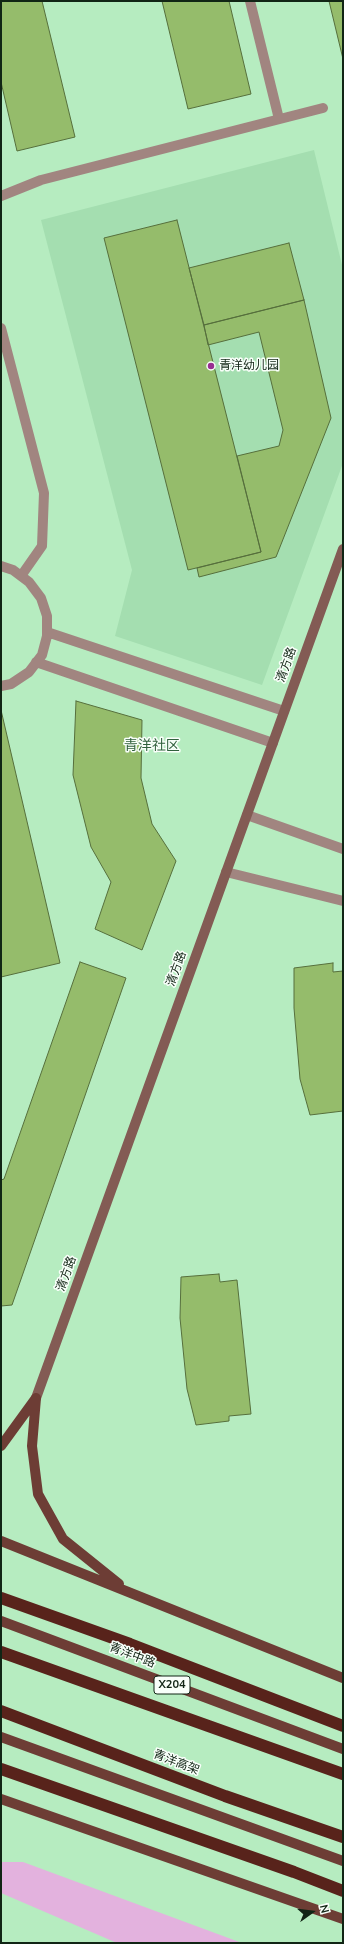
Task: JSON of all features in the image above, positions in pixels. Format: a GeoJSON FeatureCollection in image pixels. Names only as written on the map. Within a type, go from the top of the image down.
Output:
{"type":"FeatureCollection","features":[{"type":"Feature","properties":{"kind":"highway"},"geometry":{"type":"LineString","coordinates":[[1,1598],[130,1644],[343,1726]]}},
{"type":"Feature","properties":{"kind":"highway"},"geometry":{"type":"LineString","coordinates":[[1,1652],[343,1774]]}},
{"type":"Feature","properties":{"kind":"highway","name":"青洋高架"},"geometry":{"type":"LineString","coordinates":[[1,1711],[225,1796],[343,1837]]}},
{"type":"Feature","properties":{"kind":"highway"},"geometry":{"type":"LineString","coordinates":[[1,1769],[294,1872],[343,1891]]}},
{"type":"Feature","properties":{"kind":"main road"},"geometry":{"type":"LineString","coordinates":[[1,1446],[36,1398]]}},
{"type":"Feature","properties":{"kind":"main road"},"geometry":{"type":"LineString","coordinates":[[36,1398],[32,1446],[38,1494],[63,1539],[129,1592]]}},
{"type":"Feature","properties":{"kind":"main road"},"geometry":{"type":"LineString","coordinates":[[1,1541],[343,1678]]}},
{"type":"Feature","properties":{"kind":"main road","name":"青洋中路"},"geometry":{"type":"LineString","coordinates":[[1,1621],[343,1749]]}},
{"type":"Feature","properties":{"kind":"main road"},"geometry":{"type":"LineString","coordinates":[[1,1737],[343,1861]]}},
{"type":"Feature","properties":{"kind":"main road"},"geometry":{"type":"LineString","coordinates":[[1,1799],[343,1919]]}},
{"type":"Feature","properties":{"kind":"main road"},"geometry":{"type":"LineString","coordinates":[[1,1807],[18,1805]]}},
{"type":"Feature","properties":{"kind":"street","name":"清方路"},"geometry":{"type":"LineString","coordinates":[[36,1398],[343,549]]}},
{"type":"Feature","properties":{"kind":"lane"},"geometry":{"type":"LineString","coordinates":[[250,1],[278,119]]}},
{"type":"Feature","properties":{"kind":"lane"},"geometry":{"type":"LineString","coordinates":[[1,196],[41,180],[323,108]]}},
{"type":"Feature","properties":{"kind":"lane"},"geometry":{"type":"LineString","coordinates":[[1,328],[44,493],[42,546],[21,576]]}},
{"type":"Feature","properties":{"kind":"lane"},"geometry":{"type":"LineString","coordinates":[[1,566],[13,570],[29,582],[41,598],[47,616],[47,632],[42,655],[29,672],[11,684],[1,686]]}},
{"type":"Feature","properties":{"kind":"lane"},"geometry":{"type":"LineString","coordinates":[[47,632],[284,711]]}},
{"type":"Feature","properties":{"kind":"lane"},"geometry":{"type":"LineString","coordinates":[[36,662],[273,743]]}},
{"type":"Feature","properties":{"kind":"lane"},"geometry":{"type":"LineString","coordinates":[[247,815],[343,849]]}},
{"type":"Feature","properties":{"kind":"lane"},"geometry":{"type":"LineString","coordinates":[[226,872],[343,901]]}},
{"type":"Feature","properties":{"kind":"shaded area","name":"青洋幼儿园"},"geometry":{"type":"Polygon","coordinates":[[[314,150],[343,269],[343,463],[262,685],[115,636],[132,570],[41,220],[314,150]]]}},
{"type":"Feature","properties":{"kind":"shaded area"},"geometry":{"type":"Polygon","coordinates":[[[1,1862],[23,1862],[242,1943],[117,1943],[1,1893],[1,1862]]]}},
{"type":"Feature","properties":{"kind":"building"},"geometry":{"type":"Polygon","coordinates":[[[1,1],[42,1],[75,137],[17,151],[1,82],[1,1]]]}},
{"type":"Feature","properties":{"kind":"building"},"geometry":{"type":"Polygon","coordinates":[[[162,1],[229,1],[251,94],[188,109],[162,1]]]}},
{"type":"Feature","properties":{"kind":"building"},"geometry":{"type":"Polygon","coordinates":[[[329,1],[343,1],[343,59],[329,1]]]}},
{"type":"Feature","properties":{"kind":"building"},"geometry":{"type":"Polygon","coordinates":[[[177,220],[261,552],[188,570],[104,238],[177,220]]]}},
{"type":"Feature","properties":{"kind":"building"},"geometry":{"type":"Polygon","coordinates":[[[289,243],[304,300],[204,325],[189,268],[289,243]]]}},
{"type":"Feature","properties":{"kind":"building"},"geometry":{"type":"Polygon","coordinates":[[[304,300],[331,418],[276,557],[199,577],[197,568],[261,552],[237,456],[279,446],[283,430],[259,332],[208,345],[204,325],[304,300]]]}},
{"type":"Feature","properties":{"kind":"building"},"geometry":{"type":"Polygon","coordinates":[[[76,701],[142,720],[141,778],[152,824],[176,861],[142,950],[95,929],[111,882],[91,847],[73,775],[76,701]]]}},
{"type":"Feature","properties":{"kind":"building"},"geometry":{"type":"Polygon","coordinates":[[[1,710],[60,963],[1,977],[1,710]]]}},
{"type":"Feature","properties":{"kind":"building"},"geometry":{"type":"Polygon","coordinates":[[[80,962],[126,978],[12,1305],[1,1306],[1,1180],[4,1179],[80,962]]]}},
{"type":"Feature","properties":{"kind":"building"},"geometry":{"type":"Polygon","coordinates":[[[333,963],[333,972],[343,971],[343,1111],[310,1115],[300,1079],[294,1008],[294,968],[333,963]]]}},
{"type":"Feature","properties":{"kind":"building"},"geometry":{"type":"Polygon","coordinates":[[[219,1274],[220,1282],[237,1280],[251,1414],[229,1416],[229,1421],[196,1425],[187,1389],[180,1318],[181,1277],[219,1274]]]}},
{"type":"Feature","properties":{"kind":"place","name":"青洋幼儿园"},"geometry":{"type":"Point","coordinates":[211,366]}},
{"type":"Feature","properties":{"kind":"district","name":"青洋社区"},"geometry":{"type":"Point","coordinates":[152,747]}}]}
